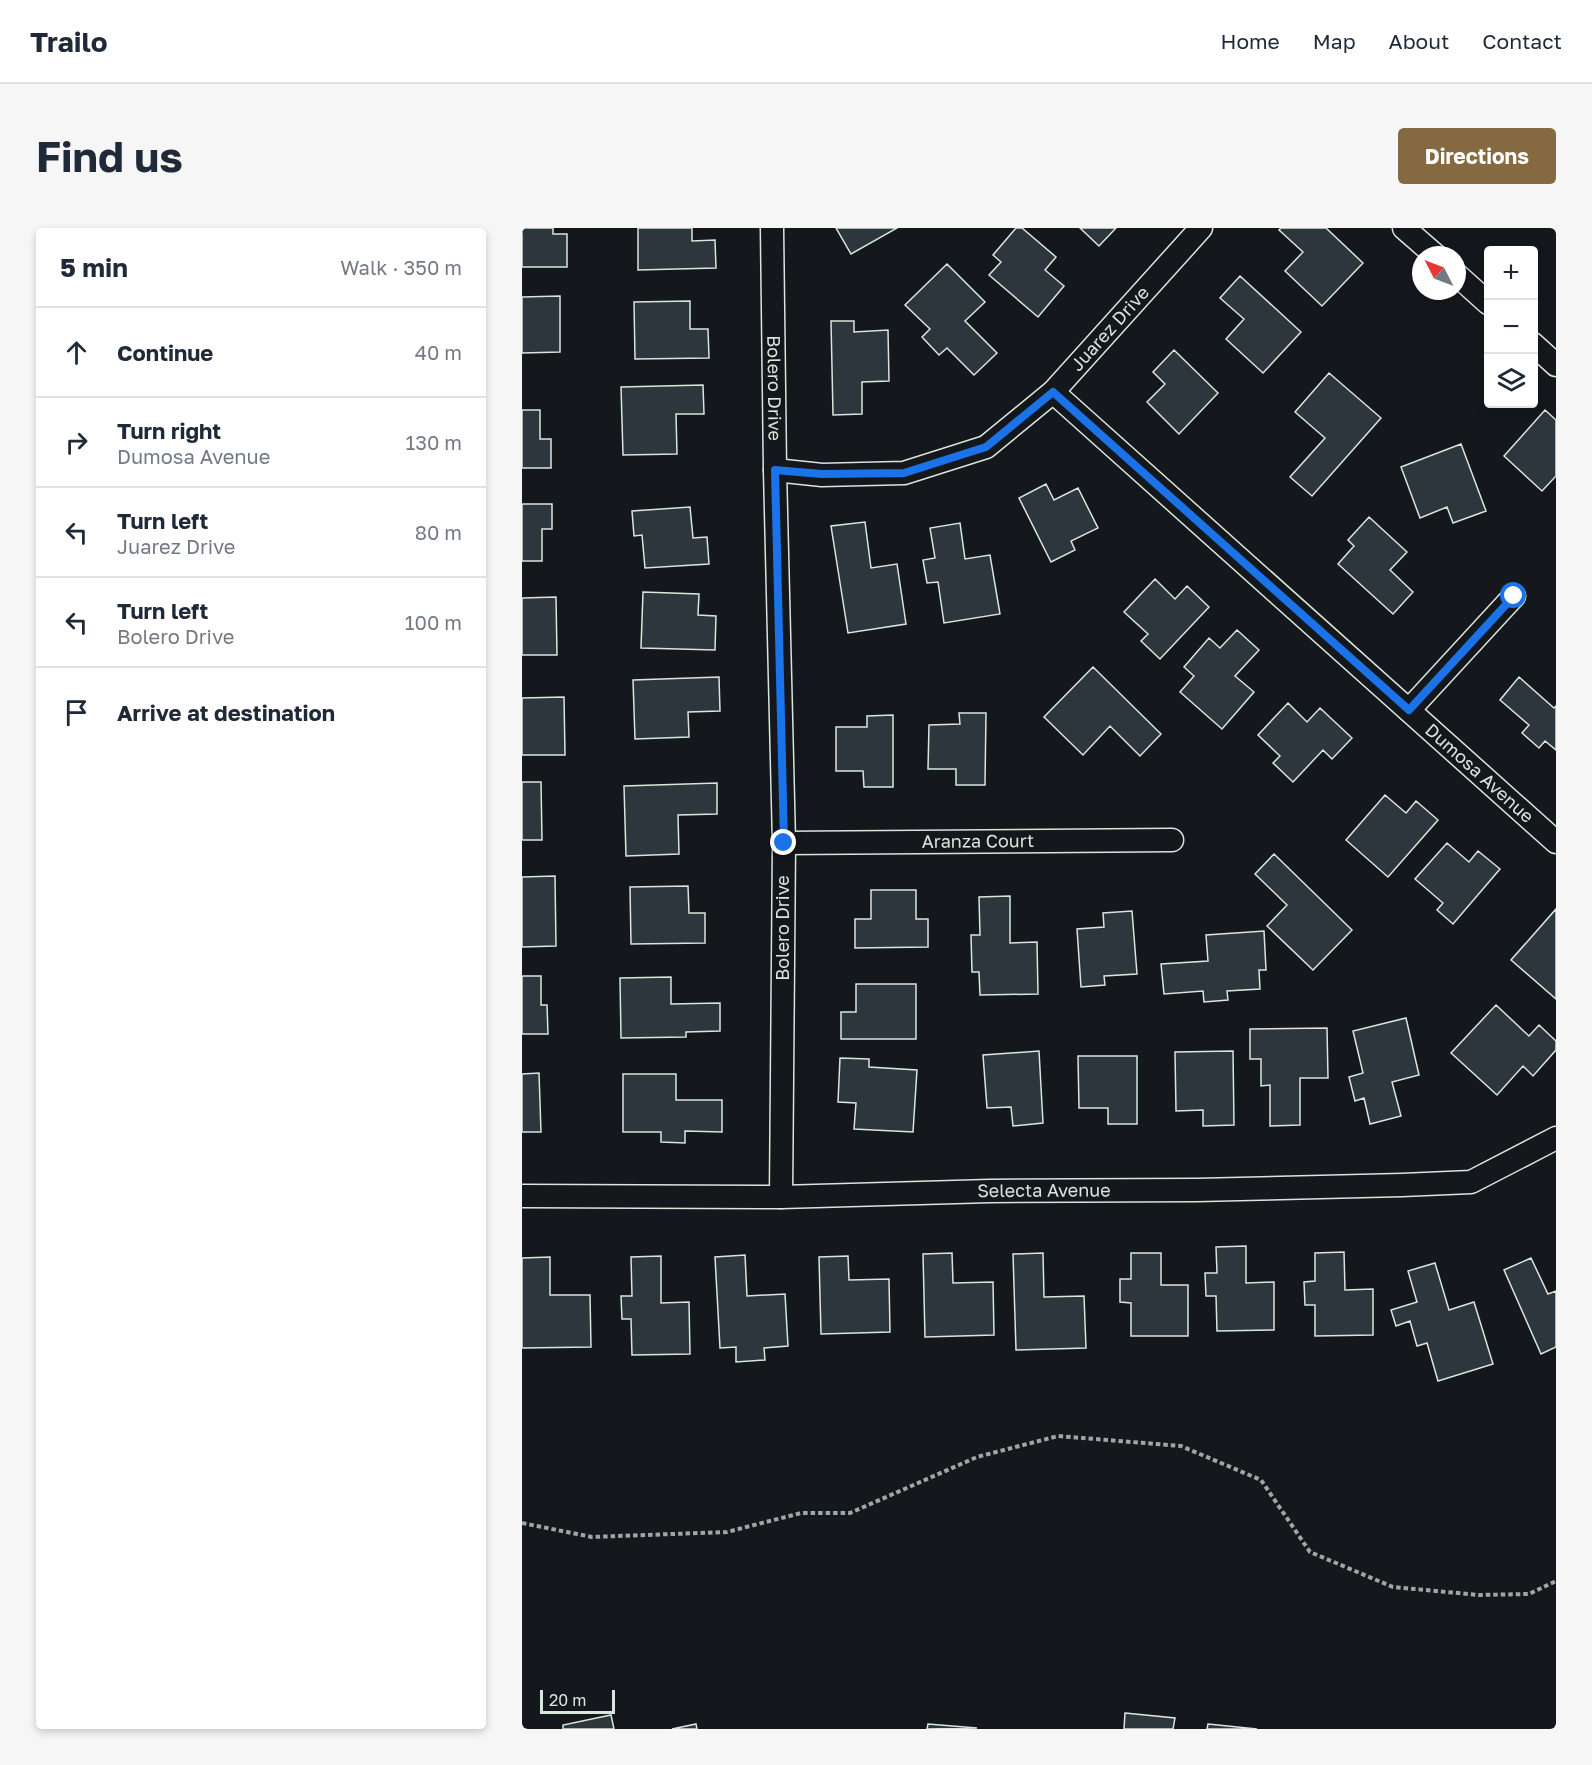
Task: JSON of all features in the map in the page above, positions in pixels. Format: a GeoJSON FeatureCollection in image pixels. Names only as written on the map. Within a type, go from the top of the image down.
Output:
{"type":"FeatureCollection","features":[{"type":"Feature","properties":{"kind":"street","name":"Bolero Drive"},"geometry":{"type":"LineString","coordinates":[[772,228],[784,843],[781,1197]]}},
{"type":"Feature","properties":{"kind":"street","name":"Juarez Drive"},"geometry":{"type":"LineString","coordinates":[[775,470],[822,474],[904,473],[986,447],[1053,392],[1201,228]]}},
{"type":"Feature","properties":{"kind":"street"},"geometry":{"type":"LineString","coordinates":[[1404,228],[1425,246]]}},
{"type":"Feature","properties":{"kind":"street"},"geometry":{"type":"LineString","coordinates":[[1466,282],[1485,300]]}},
{"type":"Feature","properties":{"kind":"street"},"geometry":{"type":"LineString","coordinates":[[1538,349],[1556,365]]}},
{"type":"Feature","properties":{"kind":"street","name":"Dumosa Avenue"},"geometry":{"type":"LineString","coordinates":[[1053,392],[1556,842]]}},
{"type":"Feature","properties":{"kind":"street"},"geometry":{"type":"LineString","coordinates":[[1409,710],[1514,596]]}},
{"type":"Feature","properties":{"kind":"street","name":"Aranza Court"},"geometry":{"type":"LineString","coordinates":[[784,843],[1172,840]]}},
{"type":"Feature","properties":{"kind":"street","name":"Selecta Avenue"},"geometry":{"type":"LineString","coordinates":[[522,1196],[781,1197],[1471,1182],[1556,1138]]}},
{"type":"Feature","properties":{"kind":"path"},"geometry":{"type":"LineString","coordinates":[[522,1523],[592,1537],[727,1532],[801,1513],[850,1513],[977,1457],[1058,1436],[1181,1446],[1261,1480],[1310,1552],[1393,1587],[1479,1595],[1529,1594],[1556,1581]]}},
{"type":"Feature","properties":{"kind":"building"},"geometry":{"type":"Polygon","coordinates":[[[522,228],[553,228],[553,234],[567,234],[567,267],[522,267],[522,228]]]}},
{"type":"Feature","properties":{"kind":"building"},"geometry":{"type":"Polygon","coordinates":[[[638,228],[692,228],[692,241],[715,240],[716,268],[638,270],[638,228]]]}},
{"type":"Feature","properties":{"kind":"building"},"geometry":{"type":"Polygon","coordinates":[[[836,228],[897,228],[851,254],[836,228]]]}},
{"type":"Feature","properties":{"kind":"building"},"geometry":{"type":"Polygon","coordinates":[[[1016,228],[1022,228],[1056,257],[1045,270],[1064,286],[1038,317],[989,275],[1001,262],[993,255],[1016,228]]]}},
{"type":"Feature","properties":{"kind":"building"},"geometry":{"type":"Polygon","coordinates":[[[1080,228],[1116,228],[1099,246],[1080,228]]]}},
{"type":"Feature","properties":{"kind":"building"},"geometry":{"type":"Polygon","coordinates":[[[1281,228],[1326,228],[1363,263],[1322,306],[1285,271],[1303,252],[1279,230],[1281,228]]]}},
{"type":"Feature","properties":{"kind":"building"},"geometry":{"type":"Polygon","coordinates":[[[947,264],[985,302],[965,321],[997,353],[974,375],[947,348],[939,355],[922,337],[930,329],[905,305],[947,264]]]}},
{"type":"Feature","properties":{"kind":"building"},"geometry":{"type":"Polygon","coordinates":[[[1240,276],[1301,332],[1263,373],[1226,339],[1244,319],[1220,298],[1240,276]]]}},
{"type":"Feature","properties":{"kind":"building"},"geometry":{"type":"Polygon","coordinates":[[[560,296],[560,352],[522,353],[522,297],[560,296]]]}},
{"type":"Feature","properties":{"kind":"building"},"geometry":{"type":"Polygon","coordinates":[[[690,301],[690,329],[708,329],[709,358],[635,359],[634,302],[690,301]]]}},
{"type":"Feature","properties":{"kind":"building"},"geometry":{"type":"Polygon","coordinates":[[[831,321],[854,321],[854,332],[888,330],[889,381],[862,382],[862,414],[833,415],[831,321]]]}},
{"type":"Feature","properties":{"kind":"building"},"geometry":{"type":"Polygon","coordinates":[[[1174,350],[1218,393],[1179,434],[1147,402],[1165,384],[1153,372],[1174,350]]]}},
{"type":"Feature","properties":{"kind":"building"},"geometry":{"type":"Polygon","coordinates":[[[1329,373],[1381,418],[1312,496],[1290,477],[1325,438],[1295,412],[1329,373]]]}},
{"type":"Feature","properties":{"kind":"building"},"geometry":{"type":"Polygon","coordinates":[[[703,385],[704,414],[676,414],[677,454],[623,455],[621,387],[703,385]]]}},
{"type":"Feature","properties":{"kind":"building"},"geometry":{"type":"Polygon","coordinates":[[[522,410],[540,410],[540,439],[551,439],[551,468],[522,468],[522,410]]]}},
{"type":"Feature","properties":{"kind":"building"},"geometry":{"type":"Polygon","coordinates":[[[1545,410],[1556,420],[1556,476],[1542,491],[1504,456],[1545,410]]]}},
{"type":"Feature","properties":{"kind":"building"},"geometry":{"type":"Polygon","coordinates":[[[1461,444],[1486,511],[1453,523],[1447,507],[1420,518],[1401,467],[1461,444]]]}},
{"type":"Feature","properties":{"kind":"building"},"geometry":{"type":"Polygon","coordinates":[[[1046,484],[1054,500],[1078,488],[1098,528],[1071,541],[1075,550],[1051,562],[1019,498],[1046,484]]]}},
{"type":"Feature","properties":{"kind":"building"},"geometry":{"type":"Polygon","coordinates":[[[522,504],[552,504],[552,529],[542,529],[542,561],[522,561],[522,504]]]}},
{"type":"Feature","properties":{"kind":"building"},"geometry":{"type":"Polygon","coordinates":[[[690,507],[693,538],[707,537],[709,564],[645,568],[642,535],[634,536],[632,511],[690,507]]]}},
{"type":"Feature","properties":{"kind":"building"},"geometry":{"type":"Polygon","coordinates":[[[1369,517],[1407,552],[1390,570],[1413,592],[1393,614],[1338,564],[1354,546],[1348,540],[1369,517]]]}},
{"type":"Feature","properties":{"kind":"building"},"geometry":{"type":"Polygon","coordinates":[[[865,522],[871,568],[897,564],[906,624],[848,633],[831,526],[865,522]]]}},
{"type":"Feature","properties":{"kind":"building"},"geometry":{"type":"Polygon","coordinates":[[[960,523],[965,559],[990,555],[1000,614],[944,623],[938,582],[927,583],[923,560],[935,558],[930,528],[960,523]]]}},
{"type":"Feature","properties":{"kind":"building"},"geometry":{"type":"Polygon","coordinates":[[[1155,579],[1175,599],[1187,586],[1209,607],[1160,659],[1141,641],[1148,634],[1124,612],[1155,579]]]}},
{"type":"Feature","properties":{"kind":"building"},"geometry":{"type":"Polygon","coordinates":[[[643,592],[699,594],[698,615],[716,616],[715,650],[641,648],[643,592]]]}},
{"type":"Feature","properties":{"kind":"building"},"geometry":{"type":"Polygon","coordinates":[[[556,597],[557,655],[522,655],[522,598],[556,597]]]}},
{"type":"Feature","properties":{"kind":"building"},"geometry":{"type":"Polygon","coordinates":[[[1237,630],[1259,650],[1235,676],[1254,692],[1222,729],[1180,692],[1194,676],[1184,667],[1209,638],[1220,648],[1237,630]]]}},
{"type":"Feature","properties":{"kind":"building"},"geometry":{"type":"Polygon","coordinates":[[[1093,667],[1161,734],[1140,756],[1110,726],[1083,755],[1044,717],[1093,667]]]}},
{"type":"Feature","properties":{"kind":"building"},"geometry":{"type":"Polygon","coordinates":[[[719,677],[720,711],[688,712],[689,737],[635,739],[633,680],[719,677]]]}},
{"type":"Feature","properties":{"kind":"building"},"geometry":{"type":"Polygon","coordinates":[[[1519,677],[1554,708],[1556,706],[1556,750],[1545,741],[1539,748],[1522,733],[1529,725],[1500,700],[1519,677]]]}},
{"type":"Feature","properties":{"kind":"building"},"geometry":{"type":"Polygon","coordinates":[[[564,697],[565,755],[522,755],[522,698],[564,697]]]}},
{"type":"Feature","properties":{"kind":"building"},"geometry":{"type":"Polygon","coordinates":[[[1288,703],[1307,722],[1320,708],[1352,738],[1332,759],[1323,750],[1293,782],[1273,763],[1280,756],[1258,735],[1288,703]]]}},
{"type":"Feature","properties":{"kind":"building"},"geometry":{"type":"Polygon","coordinates":[[[959,713],[986,713],[985,785],[956,785],[956,769],[928,769],[929,725],[960,724],[959,713]]]}},
{"type":"Feature","properties":{"kind":"building"},"geometry":{"type":"Polygon","coordinates":[[[893,715],[893,787],[864,787],[863,771],[836,771],[836,727],[867,727],[867,716],[893,715]]]}},
{"type":"Feature","properties":{"kind":"building"},"geometry":{"type":"Polygon","coordinates":[[[522,782],[541,782],[542,840],[522,840],[522,782]]]}},
{"type":"Feature","properties":{"kind":"building"},"geometry":{"type":"Polygon","coordinates":[[[717,783],[717,814],[678,815],[679,854],[626,856],[624,786],[717,783]]]}},
{"type":"Feature","properties":{"kind":"building"},"geometry":{"type":"Polygon","coordinates":[[[1385,795],[1406,813],[1416,801],[1438,820],[1388,877],[1346,840],[1385,795]]]}},
{"type":"Feature","properties":{"kind":"building"},"geometry":{"type":"Polygon","coordinates":[[[1447,843],[1469,862],[1478,851],[1500,869],[1453,924],[1437,910],[1443,903],[1415,879],[1447,843]]]}},
{"type":"Feature","properties":{"kind":"building"},"geometry":{"type":"Polygon","coordinates":[[[1274,854],[1352,930],[1313,970],[1267,926],[1287,905],[1255,874],[1274,854]]]}},
{"type":"Feature","properties":{"kind":"building"},"geometry":{"type":"Polygon","coordinates":[[[555,876],[556,946],[522,947],[522,877],[555,876]]]}},
{"type":"Feature","properties":{"kind":"building"},"geometry":{"type":"Polygon","coordinates":[[[688,886],[689,913],[705,913],[705,943],[631,944],[630,887],[688,886]]]}},
{"type":"Feature","properties":{"kind":"building"},"geometry":{"type":"Polygon","coordinates":[[[871,890],[916,890],[916,919],[928,919],[928,947],[855,948],[855,919],[871,919],[871,890]]]}},
{"type":"Feature","properties":{"kind":"building"},"geometry":{"type":"Polygon","coordinates":[[[1010,896],[1010,943],[1037,942],[1038,994],[980,995],[979,972],[972,972],[971,935],[980,935],[979,897],[1010,896]]]}},
{"type":"Feature","properties":{"kind":"building"},"geometry":{"type":"Polygon","coordinates":[[[1556,909],[1556,999],[1511,960],[1556,909]]]}},
{"type":"Feature","properties":{"kind":"building"},"geometry":{"type":"Polygon","coordinates":[[[1132,911],[1137,974],[1104,976],[1105,985],[1081,987],[1077,929],[1104,927],[1103,913],[1132,911]]]}},
{"type":"Feature","properties":{"kind":"building"},"geometry":{"type":"Polygon","coordinates":[[[1264,931],[1266,970],[1259,970],[1260,989],[1227,991],[1228,1000],[1204,1002],[1203,991],[1164,994],[1161,964],[1208,961],[1206,935],[1264,931]]]}},
{"type":"Feature","properties":{"kind":"building"},"geometry":{"type":"Polygon","coordinates":[[[522,976],[541,976],[541,1005],[547,1005],[548,1034],[522,1034],[522,976]]]}},
{"type":"Feature","properties":{"kind":"building"},"geometry":{"type":"Polygon","coordinates":[[[671,977],[671,1004],[720,1003],[720,1031],[686,1032],[686,1037],[621,1038],[620,978],[671,977]]]}},
{"type":"Feature","properties":{"kind":"building"},"geometry":{"type":"Polygon","coordinates":[[[856,984],[916,984],[916,1039],[841,1039],[841,1012],[856,1012],[856,984]]]}},
{"type":"Feature","properties":{"kind":"building"},"geometry":{"type":"Polygon","coordinates":[[[1496,1005],[1529,1036],[1539,1025],[1556,1041],[1556,1050],[1533,1076],[1523,1066],[1497,1095],[1451,1053],[1496,1005]]]}},
{"type":"Feature","properties":{"kind":"building"},"geometry":{"type":"Polygon","coordinates":[[[1406,1018],[1419,1075],[1392,1082],[1401,1116],[1370,1124],[1364,1098],[1355,1101],[1349,1077],[1363,1073],[1353,1031],[1406,1018]]]}},
{"type":"Feature","properties":{"kind":"building"},"geometry":{"type":"Polygon","coordinates":[[[1327,1028],[1328,1078],[1300,1078],[1300,1125],[1270,1126],[1270,1085],[1261,1086],[1261,1059],[1250,1059],[1250,1029],[1327,1028]]]}},
{"type":"Feature","properties":{"kind":"building"},"geometry":{"type":"Polygon","coordinates":[[[1039,1051],[1043,1123],[1013,1126],[1011,1107],[987,1108],[983,1055],[1039,1051]]]}},
{"type":"Feature","properties":{"kind":"building"},"geometry":{"type":"Polygon","coordinates":[[[1233,1051],[1234,1125],[1203,1126],[1203,1110],[1176,1111],[1175,1052],[1233,1051]]]}},
{"type":"Feature","properties":{"kind":"building"},"geometry":{"type":"Polygon","coordinates":[[[1078,1056],[1137,1056],[1137,1124],[1108,1124],[1108,1108],[1079,1108],[1078,1056]]]}},
{"type":"Feature","properties":{"kind":"building"},"geometry":{"type":"Polygon","coordinates":[[[840,1058],[869,1059],[869,1067],[917,1070],[913,1132],[854,1129],[856,1103],[838,1102],[840,1058]]]}},
{"type":"Feature","properties":{"kind":"building"},"geometry":{"type":"Polygon","coordinates":[[[539,1073],[541,1132],[522,1132],[522,1074],[539,1073]]]}},
{"type":"Feature","properties":{"kind":"building"},"geometry":{"type":"Polygon","coordinates":[[[623,1074],[676,1074],[676,1100],[722,1100],[722,1132],[685,1131],[685,1143],[661,1142],[661,1132],[623,1132],[623,1074]]]}},
{"type":"Feature","properties":{"kind":"building"},"geometry":{"type":"Polygon","coordinates":[[[1246,1246],[1246,1283],[1274,1282],[1274,1330],[1217,1331],[1216,1296],[1206,1296],[1205,1273],[1217,1273],[1216,1247],[1246,1246]]]}},
{"type":"Feature","properties":{"kind":"building"},"geometry":{"type":"Polygon","coordinates":[[[1344,1252],[1345,1290],[1373,1289],[1373,1335],[1315,1336],[1315,1305],[1305,1305],[1304,1282],[1315,1281],[1315,1253],[1344,1252]]]}},
{"type":"Feature","properties":{"kind":"building"},"geometry":{"type":"Polygon","coordinates":[[[952,1253],[953,1283],[993,1282],[994,1335],[925,1337],[923,1254],[952,1253]]]}},
{"type":"Feature","properties":{"kind":"building"},"geometry":{"type":"Polygon","coordinates":[[[1043,1253],[1044,1297],[1084,1296],[1086,1348],[1016,1350],[1013,1254],[1043,1253]]]}},
{"type":"Feature","properties":{"kind":"building"},"geometry":{"type":"Polygon","coordinates":[[[1131,1253],[1161,1253],[1161,1285],[1188,1285],[1188,1336],[1131,1336],[1131,1303],[1120,1302],[1120,1279],[1131,1279],[1131,1253]]]}},
{"type":"Feature","properties":{"kind":"building"},"geometry":{"type":"Polygon","coordinates":[[[745,1255],[747,1296],[785,1294],[788,1346],[764,1348],[765,1360],[736,1362],[736,1347],[720,1348],[715,1257],[745,1255]]]}},
{"type":"Feature","properties":{"kind":"building"},"geometry":{"type":"Polygon","coordinates":[[[661,1256],[661,1303],[689,1302],[690,1354],[632,1355],[631,1319],[622,1319],[621,1296],[632,1296],[631,1257],[661,1256]]]}},
{"type":"Feature","properties":{"kind":"building"},"geometry":{"type":"Polygon","coordinates":[[[848,1256],[849,1280],[889,1279],[890,1332],[821,1334],[819,1257],[848,1256]]]}},
{"type":"Feature","properties":{"kind":"building"},"geometry":{"type":"Polygon","coordinates":[[[550,1257],[550,1295],[590,1295],[591,1347],[522,1348],[522,1258],[550,1257]]]}},
{"type":"Feature","properties":{"kind":"building"},"geometry":{"type":"Polygon","coordinates":[[[1531,1258],[1548,1294],[1556,1291],[1556,1347],[1541,1354],[1504,1270],[1531,1258]]]}},
{"type":"Feature","properties":{"kind":"building"},"geometry":{"type":"Polygon","coordinates":[[[1435,1263],[1449,1310],[1474,1302],[1493,1364],[1438,1381],[1427,1343],[1417,1346],[1410,1321],[1396,1326],[1391,1310],[1417,1302],[1408,1271],[1435,1263]]]}},
{"type":"Feature","properties":{"kind":"building"},"geometry":{"type":"Polygon","coordinates":[[[1125,1713],[1175,1718],[1173,1729],[1124,1729],[1125,1713]]]}},
{"type":"Feature","properties":{"kind":"building"},"geometry":{"type":"Polygon","coordinates":[[[611,1715],[614,1729],[563,1729],[563,1725],[611,1715]]]}},
{"type":"Feature","properties":{"kind":"building"},"geometry":{"type":"Polygon","coordinates":[[[696,1724],[697,1729],[672,1729],[696,1724]]]}},
{"type":"Feature","properties":{"kind":"building"},"geometry":{"type":"Polygon","coordinates":[[[928,1724],[977,1728],[927,1729],[928,1724]]]}},
{"type":"Feature","properties":{"kind":"building"},"geometry":{"type":"Polygon","coordinates":[[[1208,1724],[1257,1729],[1207,1729],[1208,1724]]]}},
{"type":"Feature","properties":{"kind":"route"},"geometry":{"type":"LineString","coordinates":[[784,843],[775,470],[822,474],[904,473],[986,447],[1053,392],[1409,710],[1514,596]]}}]}
